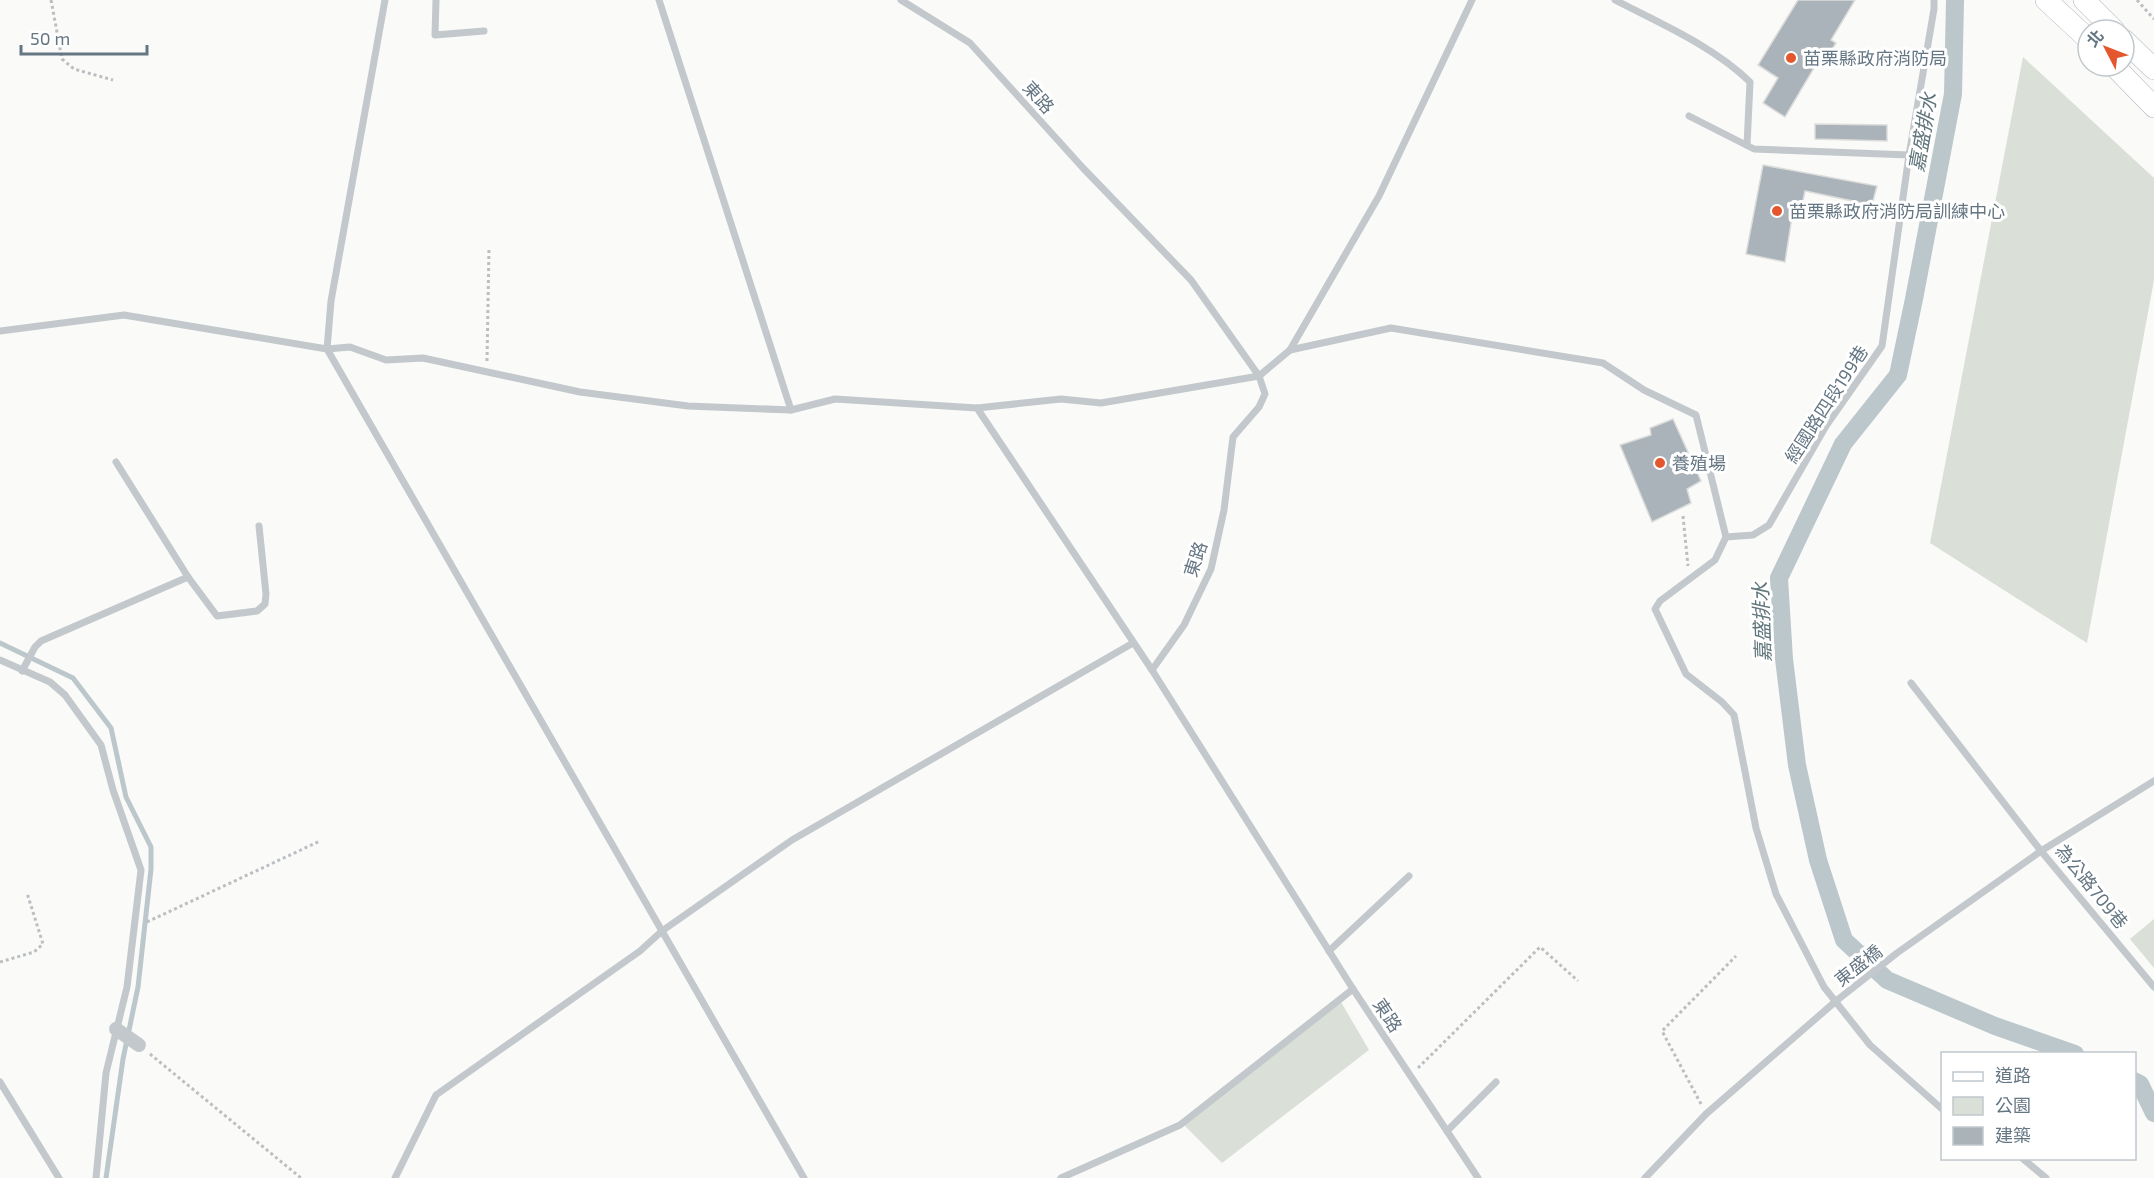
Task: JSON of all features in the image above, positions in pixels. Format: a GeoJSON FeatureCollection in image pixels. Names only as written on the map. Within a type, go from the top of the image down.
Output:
{"type":"FeatureCollection","features":[{"type":"Feature","properties":{"kind":"main road"},"geometry":{"type":"LineString","coordinates":[[2046,0],[2076,28]]}},
{"type":"Feature","properties":{"kind":"main road"},"geometry":{"type":"LineString","coordinates":[[2084,0],[2102,18]]}},
{"type":"Feature","properties":{"kind":"main road"},"geometry":{"type":"LineString","coordinates":[[2136,52],[2154,69]]}},
{"type":"Feature","properties":{"kind":"main road"},"geometry":{"type":"LineString","coordinates":[[2126,78],[2154,106]]}},
{"type":"Feature","properties":{"kind":"street"},"geometry":{"type":"LineString","coordinates":[[116,1029],[139,1045]]}},
{"type":"Feature","properties":{"kind":"lane"},"geometry":{"type":"LineString","coordinates":[[385,0],[331,302],[327,349],[804,1178]]}},
{"type":"Feature","properties":{"kind":"lane"},"geometry":{"type":"LineString","coordinates":[[436,0],[435,35],[484,31]]}},
{"type":"Feature","properties":{"kind":"lane"},"geometry":{"type":"LineString","coordinates":[[659,0],[791,410]]}},
{"type":"Feature","properties":{"kind":"lane","name":"東路"},"geometry":{"type":"LineString","coordinates":[[901,0],[970,43],[1083,168],[1191,280],[1259,376],[1265,394],[1259,407],[1233,437],[1224,510],[1211,568],[1184,626],[1152,670],[1353,989],[1478,1178]]}},
{"type":"Feature","properties":{"kind":"lane"},"geometry":{"type":"LineString","coordinates":[[0,331],[124,315],[327,349],[350,347],[386,360],[423,358],[580,392],[688,406],[791,410],[835,399],[976,408],[1061,399],[1101,403],[1259,376],[1290,350],[1379,196],[1473,0]]}},
{"type":"Feature","properties":{"kind":"lane"},"geometry":{"type":"LineString","coordinates":[[1615,0],[1687,38],[1739,72],[1750,82],[1747,145]]}},
{"type":"Feature","properties":{"kind":"lane","name":"經國路四段199巷"},"geometry":{"type":"LineString","coordinates":[[1726,537],[1753,535],[1769,525],[1826,426],[1882,346],[1934,0]]}},
{"type":"Feature","properties":{"kind":"lane"},"geometry":{"type":"LineString","coordinates":[[1689,116],[1754,149],[1909,155]]}},
{"type":"Feature","properties":{"kind":"lane"},"geometry":{"type":"LineString","coordinates":[[1290,350],[1391,328],[1603,363],[1644,390],[1696,415],[1726,537],[1715,560],[1660,601],[1655,609],[1686,674],[1722,702],[1734,715],[1756,828],[1776,894],[1824,987],[1870,1044],[1941,1108]]}},
{"type":"Feature","properties":{"kind":"lane"},"geometry":{"type":"LineString","coordinates":[[976,408],[1152,670]]}},
{"type":"Feature","properties":{"kind":"lane"},"geometry":{"type":"LineString","coordinates":[[116,462],[189,577],[218,616],[257,611],[265,604],[259,526]]}},
{"type":"Feature","properties":{"kind":"lane"},"geometry":{"type":"LineString","coordinates":[[22,671],[35,647],[41,641],[189,577]]}},
{"type":"Feature","properties":{"kind":"lane"},"geometry":{"type":"LineString","coordinates":[[395,1178],[436,1095],[792,840],[1133,642]]}},
{"type":"Feature","properties":{"kind":"lane"},"geometry":{"type":"LineString","coordinates":[[0,660],[50,682],[65,694],[101,745],[113,790],[141,870],[127,987],[106,1072],[96,1178]]}},
{"type":"Feature","properties":{"kind":"lane"},"geometry":{"type":"LineString","coordinates":[[1911,683],[2041,850]]}},
{"type":"Feature","properties":{"kind":"lane","name":"為公路709巷"},"geometry":{"type":"LineString","coordinates":[[2154,781],[2041,850],[2154,987]]}},
{"type":"Feature","properties":{"kind":"lane","name":"東盛橋"},"geometry":{"type":"LineString","coordinates":[[1645,1178],[1706,1114],[1836,1001],[1898,953],[2041,850]]}},
{"type":"Feature","properties":{"kind":"lane"},"geometry":{"type":"LineString","coordinates":[[1329,951],[1409,876]]}},
{"type":"Feature","properties":{"kind":"lane"},"geometry":{"type":"LineString","coordinates":[[1061,1178],[1179,1125],[1353,989]]}},
{"type":"Feature","properties":{"kind":"lane"},"geometry":{"type":"LineString","coordinates":[[0,1082],[59,1178]]}},
{"type":"Feature","properties":{"kind":"lane"},"geometry":{"type":"LineString","coordinates":[[1447,1131],[1496,1082]]}},
{"type":"Feature","properties":{"kind":"lane"},"geometry":{"type":"LineString","coordinates":[[2024,1160],[2046,1178]]}},
{"type":"Feature","properties":{"kind":"path"},"geometry":{"type":"LineString","coordinates":[[51,0],[62,59],[74,69],[113,80]]}},
{"type":"Feature","properties":{"kind":"path"},"geometry":{"type":"LineString","coordinates":[[2137,0],[2154,19]]}},
{"type":"Feature","properties":{"kind":"path"},"geometry":{"type":"LineString","coordinates":[[487,372],[489,248]]}},
{"type":"Feature","properties":{"kind":"path"},"geometry":{"type":"LineString","coordinates":[[1683,516],[1691,576]]}},
{"type":"Feature","properties":{"kind":"path"},"geometry":{"type":"LineString","coordinates":[[154,918],[320,841]]}},
{"type":"Feature","properties":{"kind":"path"},"geometry":{"type":"LineString","coordinates":[[0,962],[34,952],[43,944],[27,893]]}},
{"type":"Feature","properties":{"kind":"path"},"geometry":{"type":"LineString","coordinates":[[1410,1075],[1540,947],[1578,981]]}},
{"type":"Feature","properties":{"kind":"path"},"geometry":{"type":"LineString","coordinates":[[1706,1114],[1662,1031],[1736,956]]}},
{"type":"Feature","properties":{"kind":"path"},"geometry":{"type":"LineString","coordinates":[[139,1045],[301,1178]]}},
{"type":"Feature","properties":{"kind":"green space"},"geometry":{"type":"Polygon","coordinates":[[[2023,57],[2154,178],[2154,280],[2087,643],[1930,543],[2023,57]]]}},
{"type":"Feature","properties":{"kind":"green space"},"geometry":{"type":"Polygon","coordinates":[[[2154,919],[2154,968],[2130,939],[2154,919]]]}},
{"type":"Feature","properties":{"kind":"green space"},"geometry":{"type":"Polygon","coordinates":[[[1341,1002],[1369,1050],[1222,1163],[1184,1125],[1341,1002]]]}},
{"type":"Feature","properties":{"kind":"building","name":"苗栗縣政府消防局"},"geometry":{"type":"Polygon","coordinates":[[[1798,0],[1855,0],[1831,40],[1836,43],[1826,59],[1821,56],[1785,117],[1763,103],[1778,78],[1758,65],[1798,0]]]}},
{"type":"Feature","properties":{"kind":"building"},"geometry":{"type":"Polygon","coordinates":[[[1815,124],[1887,125],[1887,141],[1815,139],[1815,124]]]}},
{"type":"Feature","properties":{"kind":"building","name":"苗栗縣政府消防局訓練中心"},"geometry":{"type":"Polygon","coordinates":[[[1763,165],[1877,186],[1872,205],[1805,191],[1799,220],[1792,217],[1785,262],[1746,254],[1763,165]]]}},
{"type":"Feature","properties":{"kind":"building","name":"養殖場"},"geometry":{"type":"Polygon","coordinates":[[[1673,419],[1701,481],[1687,489],[1691,503],[1652,522],[1620,445],[1651,435],[1650,428],[1673,419]]]}},
{"type":"Feature","properties":{"kind":"waterway","name":"嘉盛排水"},"geometry":{"type":"LineString","coordinates":[[1955,0],[1953,94],[1898,375],[1843,444],[1779,578],[1784,659],[1797,765],[1818,860],[1844,940],[1887,980],[1995,1026],[2069,1052]]}},
{"type":"Feature","properties":{"kind":"waterway"},"geometry":{"type":"LineString","coordinates":[[0,643],[73,678],[111,728],[126,797],[151,847],[151,869],[138,987],[123,1059],[106,1178]]}},
{"type":"Feature","properties":{"kind":"waterway","name":"嘉盛排水"},"geometry":{"type":"LineString","coordinates":[[2136,1082],[2140,1084],[2154,1113]]}},
{"type":"Feature","properties":{"kind":"place","name":"苗栗縣政府消防局"},"geometry":{"type":"Point","coordinates":[1791,58]}},
{"type":"Feature","properties":{"kind":"place","name":"苗栗縣政府消防局訓練中心"},"geometry":{"type":"Point","coordinates":[1777,211]}},
{"type":"Feature","properties":{"kind":"place","name":"養殖場"},"geometry":{"type":"Point","coordinates":[1660,463]}}]}
